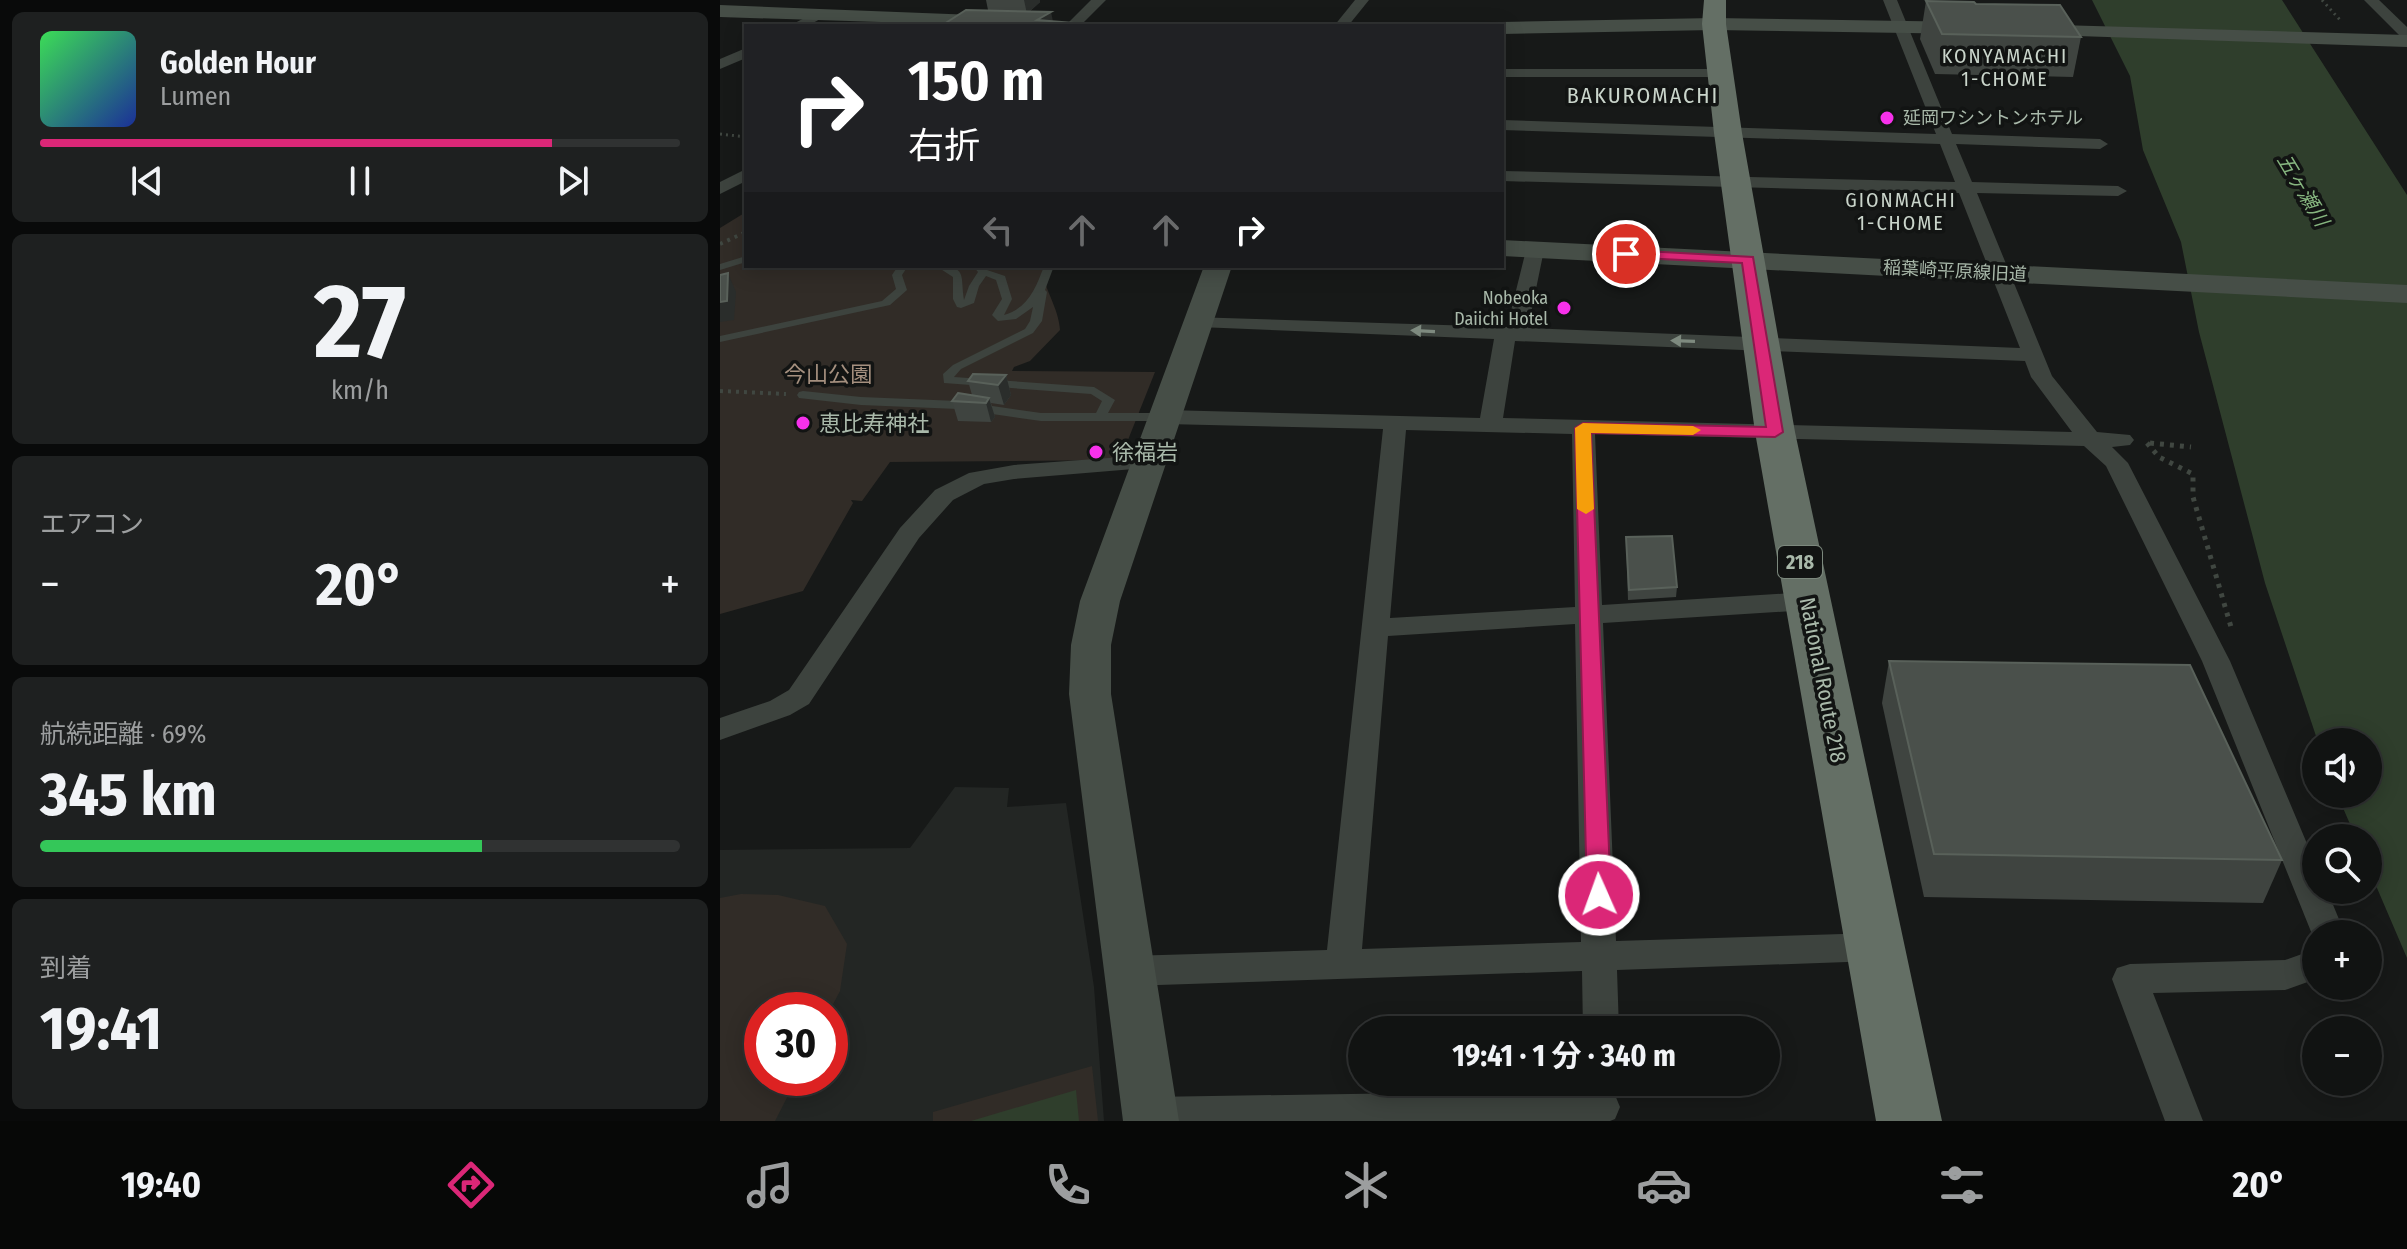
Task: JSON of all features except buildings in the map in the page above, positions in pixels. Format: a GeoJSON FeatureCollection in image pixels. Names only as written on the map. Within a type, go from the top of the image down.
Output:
{"type":"FeatureCollection","features":[{"type":"Feature","properties":{"kind":"highway","name":"National Route 218"},"geometry":{"type":"LineString","coordinates":[[1715,12],[1728,133],[1775,432],[1909,1121]]}},
{"type":"Feature","properties":{"kind":"street"},"geometry":{"type":"LineString","coordinates":[[725,11],[748,0]]}},
{"type":"Feature","properties":{"kind":"street"},"geometry":{"type":"LineString","coordinates":[[1074,24],[1099,0]]}},
{"type":"Feature","properties":{"kind":"street"},"geometry":{"type":"LineString","coordinates":[[1343,24],[1362,0]]}},
{"type":"Feature","properties":{"kind":"street"},"geometry":{"type":"LineString","coordinates":[[1890,0],[2042,377],[2088,437],[2116,463],[2216,661],[2322,920]]}},
{"type":"Feature","properties":{"kind":"street"},"geometry":{"type":"LineString","coordinates":[[2371,0],[2407,38]]}},
{"type":"Feature","properties":{"kind":"street"},"geometry":{"type":"LineString","coordinates":[[725,11],[973,24],[1018,23]]}},
{"type":"Feature","properties":{"kind":"street"},"geometry":{"type":"LineString","coordinates":[[1504,28],[1715,12],[1901,27],[2062,27],[2352,40],[2407,38]]}},
{"type":"Feature","properties":{"kind":"street"},"geometry":{"type":"LineString","coordinates":[[800,24],[818,15]]}},
{"type":"Feature","properties":{"kind":"street"},"geometry":{"type":"LineString","coordinates":[[723,62],[744,53]]}},
{"type":"Feature","properties":{"kind":"street"},"geometry":{"type":"LineString","coordinates":[[723,62],[744,65]]}},
{"type":"Feature","properties":{"kind":"street"},"geometry":{"type":"LineString","coordinates":[[1504,73],[1720,73]]}},
{"type":"Feature","properties":{"kind":"street"},"geometry":{"type":"LineString","coordinates":[[1504,125],[2100,144]]}},
{"type":"Feature","properties":{"kind":"street"},"geometry":{"type":"LineString","coordinates":[[1504,176],[2118,191]]}},
{"type":"Feature","properties":{"kind":"street","name":"稲葉崎平原線旧道"},"geometry":{"type":"LineString","coordinates":[[1504,248],[2407,294]]}},
{"type":"Feature","properties":{"kind":"street"},"geometry":{"type":"LineString","coordinates":[[1490,426],[1510,335],[1535,250]]}},
{"type":"Feature","properties":{"kind":"street"},"geometry":{"type":"LineString","coordinates":[[1217,268],[1100,601],[1091,645],[1090,694],[1150,1118],[1601,1103]]}},
{"type":"Feature","properties":{"kind":"street"},"geometry":{"type":"LineString","coordinates":[[1199,321],[2034,355]]}},
{"type":"Feature","properties":{"kind":"street"},"geometry":{"type":"LineString","coordinates":[[1166,417],[2122,440]]}},
{"type":"Feature","properties":{"kind":"street"},"geometry":{"type":"LineString","coordinates":[[1343,965],[1395,424]]}},
{"type":"Feature","properties":{"kind":"street"},"geometry":{"type":"LineString","coordinates":[[1583,428],[1601,1016]]}},
{"type":"Feature","properties":{"kind":"street"},"geometry":{"type":"LineString","coordinates":[[720,729],[780,708],[799,697],[909,533],[944,495],[978,478],[1014,472],[1150,462]]}},
{"type":"Feature","properties":{"kind":"street"},"geometry":{"type":"LineString","coordinates":[[1375,628],[1808,601]]}},
{"type":"Feature","properties":{"kind":"street"},"geometry":{"type":"LineString","coordinates":[[1128,971],[1875,947]]}},
{"type":"Feature","properties":{"kind":"street"},"geometry":{"type":"LineString","coordinates":[[2184,1121],[2130,979],[2285,975],[2302,969]]}},
{"type":"Feature","properties":{"kind":"lane"},"geometry":{"type":"LineString","coordinates":[[720,267],[744,260]]}},
{"type":"Feature","properties":{"kind":"lane"},"geometry":{"type":"LineString","coordinates":[[720,339],[886,303],[902,290],[897,275],[902,268]]}},
{"type":"Feature","properties":{"kind":"lane"},"geometry":{"type":"LineString","coordinates":[[947,268],[955,271],[959,278],[957,296],[961,305],[970,301],[981,269],[1001,278],[1007,299],[998,318],[1018,314],[1042,292]]}},
{"type":"Feature","properties":{"kind":"lane"},"geometry":{"type":"LineString","coordinates":[[1048,268],[1036,321],[1029,331],[951,370],[948,380],[1094,391],[1109,400],[1100,417]]}},
{"type":"Feature","properties":{"kind":"lane"},"geometry":{"type":"LineString","coordinates":[[803,395],[958,405],[1041,417],[1166,417]]}},
{"type":"Feature","properties":{"kind":"path"},"geometry":{"type":"LineString","coordinates":[[720,134],[744,137]]}},
{"type":"Feature","properties":{"kind":"path"},"geometry":{"type":"LineString","coordinates":[[720,244],[744,233]]}},
{"type":"Feature","properties":{"kind":"path"},"geometry":{"type":"LineString","coordinates":[[720,391],[803,395]]}},
{"type":"Feature","properties":{"kind":"path"},"geometry":{"type":"LineString","coordinates":[[2122,440],[2191,447]]}},
{"type":"Feature","properties":{"kind":"path"},"geometry":{"type":"LineString","coordinates":[[2150,443],[2159,457],[2193,474],[2193,497],[2233,634]]}},
{"type":"Feature","properties":{"kind":"shaded area"},"geometry":{"type":"Polygon","coordinates":[[[955,787],[1009,788],[1007,807],[1066,803],[1094,987],[1104,1121],[720,1121],[720,850],[910,848],[955,787]]]}},
{"type":"Feature","properties":{"kind":"green space","name":"今山公園"},"geometry":{"type":"Polygon","coordinates":[[[744,213],[744,268],[1043,268],[1060,330],[1030,361],[1014,367],[1012,371],[1155,372],[1120,460],[890,462],[862,501],[851,500],[853,503],[803,591],[720,614],[720,228],[744,213]]]}},
{"type":"Feature","properties":{"kind":"green space"},"geometry":{"type":"Polygon","coordinates":[[[741,894],[778,895],[825,906],[847,944],[839,992],[744,992],[744,1096],[788,1096],[775,1121],[720,1121],[720,898],[741,894]]]}},
{"type":"Feature","properties":{"kind":"green space"},"geometry":{"type":"Polygon","coordinates":[[[1092,1066],[1098,1121],[933,1121],[933,1112],[1092,1066]]]}},
{"type":"Feature","properties":{"kind":"water","name":"五ヶ瀬川"},"geometry":{"type":"Polygon","coordinates":[[[2092,0],[2282,0],[2407,195],[2407,958],[2382,900],[2382,824],[2350,824],[2343,808],[2382,808],[2382,728],[2313,728],[2265,583],[2199,332],[2181,242],[2143,150],[2130,76],[2092,0]]]}},
{"type":"Feature","properties":{"kind":"water"},"geometry":{"type":"Polygon","coordinates":[[[1076,1090],[1079,1121],[971,1121],[1076,1090]]]}},
{"type":"Feature","properties":{"kind":"slow traffic"},"geometry":{"type":"LineString","coordinates":[[1586,509],[1583,428],[1693,430]]}},
{"type":"Feature","properties":{"kind":"place","name":"延岡ワシントンホテル"},"geometry":{"type":"Point","coordinates":[1887,118]}},
{"type":"Feature","properties":{"kind":"place","name":"Nobeoka Daiichi Hotel"},"geometry":{"type":"Point","coordinates":[1564,308]}},
{"type":"Feature","properties":{"kind":"place","name":"恵比寿神社"},"geometry":{"type":"Point","coordinates":[803,423]}},
{"type":"Feature","properties":{"kind":"place","name":"徐福岩"},"geometry":{"type":"Point","coordinates":[1096,452]}},
{"type":"Feature","properties":{"kind":"district","name":"KONYAMACHI 1-CHOME"},"geometry":{"type":"Point","coordinates":[2005,68]}},
{"type":"Feature","properties":{"kind":"district","name":"BAKUROMACHI"},"geometry":{"type":"Point","coordinates":[1643,95]}},
{"type":"Feature","properties":{"kind":"district","name":"GIONMACHI 1-CHOME"},"geometry":{"type":"Point","coordinates":[1901,212]}},
{"type":"Feature","properties":{"kind":"route"},"geometry":{"type":"LineString","coordinates":[[1599,895],[1583,428],[1775,432],[1748,259],[1626,254]]}}]}
